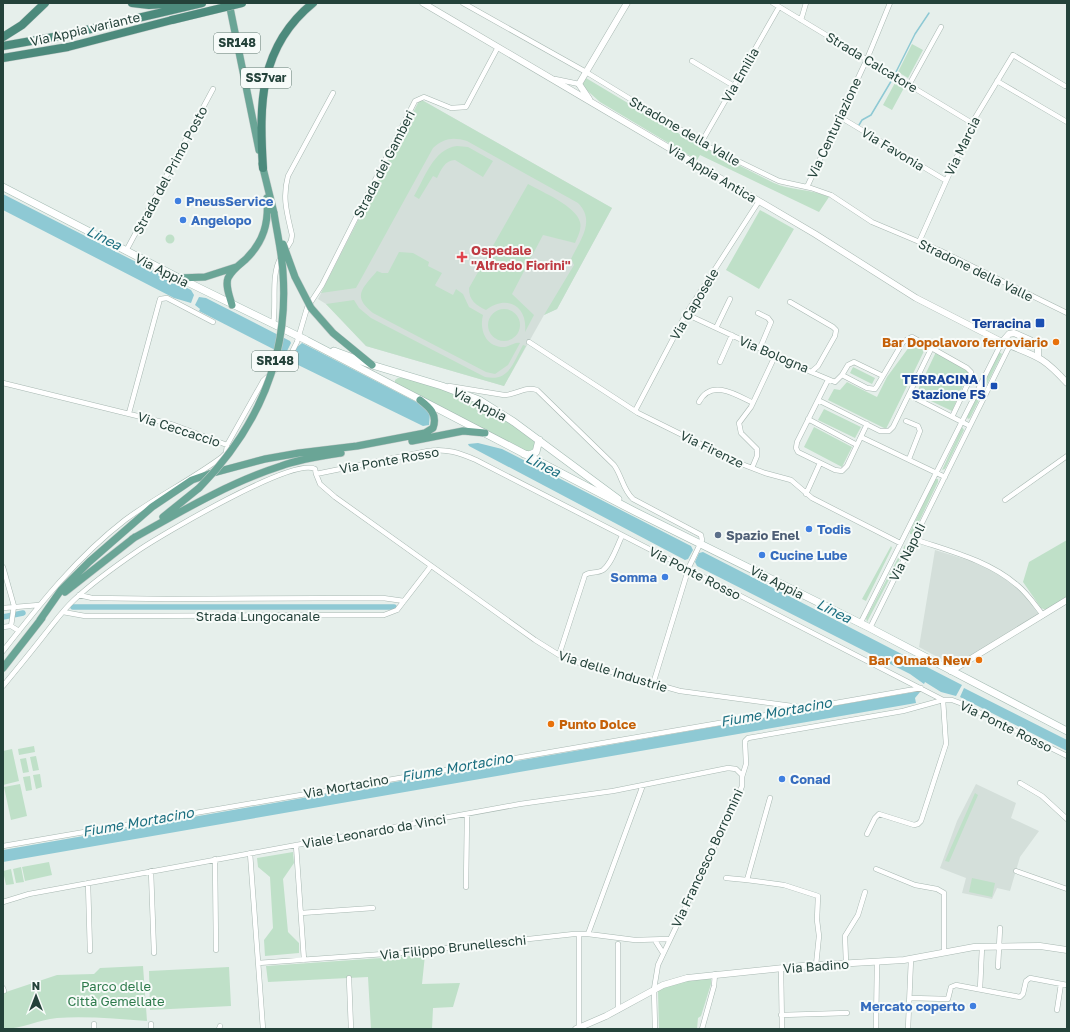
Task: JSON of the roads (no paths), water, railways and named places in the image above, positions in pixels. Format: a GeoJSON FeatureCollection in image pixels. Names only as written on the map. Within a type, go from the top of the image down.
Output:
{"type":"FeatureCollection","features":[{"type":"Feature","properties":{"kind":"highway"},"geometry":{"type":"LineString","coordinates":[[3,37],[22,25],[45,3]]}},
{"type":"Feature","properties":{"kind":"highway"},"geometry":{"type":"LineString","coordinates":[[132,3],[169,8],[185,3]]}},
{"type":"Feature","properties":{"kind":"highway","name":"Via Appia variante"},"geometry":{"type":"LineString","coordinates":[[3,46],[65,35],[169,8],[202,3]]}},
{"type":"Feature","properties":{"kind":"highway","name":"Via Appia variante"},"geometry":{"type":"LineString","coordinates":[[3,58],[73,46],[242,3]]}},
{"type":"Feature","properties":{"kind":"highway","name":"SS7var"},"geometry":{"type":"LineString","coordinates":[[263,168],[261,109],[263,91],[270,64],[279,43],[288,29],[313,3]]}},
{"type":"Feature","properties":{"kind":"main road","name":"SR148"},"geometry":{"type":"LineString","coordinates":[[228,3],[263,168],[274,213],[294,277],[311,308],[333,333],[372,365]]}},
{"type":"Feature","properties":{"kind":"main road","name":"SR148"},"geometry":{"type":"LineString","coordinates":[[232,305],[228,281],[236,267],[249,256],[263,237],[266,226],[267,209],[263,168]]}},
{"type":"Feature","properties":{"kind":"main road","name":"Via Appia"},"geometry":{"type":"LineString","coordinates":[[3,187],[232,305],[273,324],[299,339],[485,433],[700,545],[870,628],[1067,731]]}},
{"type":"Feature","properties":{"kind":"main road","name":"SR148"},"geometry":{"type":"LineString","coordinates":[[3,668],[40,620],[72,586],[132,539],[169,513],[199,488],[225,460],[246,430],[264,397],[273,371],[281,329],[284,289],[282,260],[274,213]]}},
{"type":"Feature","properties":{"kind":"main road","name":"SR148"},"geometry":{"type":"LineString","coordinates":[[179,278],[205,277],[236,267]]}},
{"type":"Feature","properties":{"kind":"main road","name":"Via Appia"},"geometry":{"type":"LineString","coordinates":[[299,339],[372,365],[442,386],[478,400],[506,416],[636,512]]}},
{"type":"Feature","properties":{"kind":"main road"},"geometry":{"type":"LineString","coordinates":[[392,386],[392,378],[399,373]]}},
{"type":"Feature","properties":{"kind":"main road"},"geometry":{"type":"LineString","coordinates":[[40,620],[61,590],[89,562],[152,507],[192,480],[265,459],[357,446],[418,435],[431,430],[435,420],[430,408],[420,400]]}},
{"type":"Feature","properties":{"kind":"main road"},"geometry":{"type":"LineString","coordinates":[[132,539],[218,492],[277,467],[305,460],[463,431],[485,433]]}},
{"type":"Feature","properties":{"kind":"main road"},"geometry":{"type":"LineString","coordinates":[[524,454],[530,455],[536,452],[539,440]]}},
{"type":"Feature","properties":{"kind":"street","name":"Via Appia Antica"},"geometry":{"type":"LineString","coordinates":[[423,3],[759,201],[920,300],[1002,342]]}},
{"type":"Feature","properties":{"kind":"street","name":"Stradone della Valle"},"geometry":{"type":"LineString","coordinates":[[463,3],[586,72],[701,143],[776,180],[807,187],[834,196],[872,222],[946,253],[1067,312]]}},
{"type":"Feature","properties":{"kind":"street"},"geometry":{"type":"LineString","coordinates":[[579,84],[627,3]]}},
{"type":"Feature","properties":{"kind":"street","name":"Strada Calcatore"},"geometry":{"type":"LineString","coordinates":[[772,3],[972,123]]}},
{"type":"Feature","properties":{"kind":"street"},"geometry":{"type":"LineString","coordinates":[[801,20],[806,3]]}},
{"type":"Feature","properties":{"kind":"street","name":"Via Centuriazione"},"geometry":{"type":"LineString","coordinates":[[807,187],[867,59],[890,3]]}},
{"type":"Feature","properties":{"kind":"street","name":"Via Emilia"},"geometry":{"type":"LineString","coordinates":[[701,143],[780,7]]}},
{"type":"Feature","properties":{"kind":"street"},"geometry":{"type":"LineString","coordinates":[[909,85],[941,27]]}},
{"type":"Feature","properties":{"kind":"street","name":"Strada dei Gamberi"},"geometry":{"type":"LineString","coordinates":[[299,339],[307,308],[322,285],[415,101],[424,97],[451,108],[466,107],[498,47]]}},
{"type":"Feature","properties":{"kind":"street","name":"Via Marcia"},"geometry":{"type":"LineString","coordinates":[[919,242],[945,180],[972,123],[1013,55],[1065,86]]}},
{"type":"Feature","properties":{"kind":"street"},"geometry":{"type":"LineString","coordinates":[[692,61],[734,86]]}},
{"type":"Feature","properties":{"kind":"street"},"geometry":{"type":"LineString","coordinates":[[546,75],[564,82],[579,84],[591,101]]}},
{"type":"Feature","properties":{"kind":"street"},"geometry":{"type":"LineString","coordinates":[[997,81],[1067,122]]}},
{"type":"Feature","properties":{"kind":"street","name":"Strada del Primo Posto"},"geometry":{"type":"LineString","coordinates":[[126,251],[213,89]]}},
{"type":"Feature","properties":{"kind":"street"},"geometry":{"type":"LineString","coordinates":[[273,324],[275,313],[276,271],[278,263],[291,241],[292,235],[284,190],[288,176],[333,93]]}},
{"type":"Feature","properties":{"kind":"street","name":"Via Favonia"},"geometry":{"type":"LineString","coordinates":[[840,117],[945,180]]}},
{"type":"Feature","properties":{"kind":"street","name":"Via Caposele"},"geometry":{"type":"LineString","coordinates":[[634,411],[686,314],[759,201]]}},
{"type":"Feature","properties":{"kind":"street"},"geometry":{"type":"LineString","coordinates":[[129,413],[160,299],[167,298],[213,322]]}},
{"type":"Feature","properties":{"kind":"street"},"geometry":{"type":"LineString","coordinates":[[716,328],[730,299]]}},
{"type":"Feature","properties":{"kind":"street","name":"Via Bologna"},"geometry":{"type":"LineString","coordinates":[[686,314],[811,372],[818,366],[835,336],[836,330],[790,302]]}},
{"type":"Feature","properties":{"kind":"street"},"geometry":{"type":"LineString","coordinates":[[758,313],[768,318],[771,322],[760,348]]}},
{"type":"Feature","properties":{"kind":"street"},"geometry":{"type":"LineString","coordinates":[[1002,342],[1009,334],[1014,333],[1035,343],[1038,347],[1038,356]]}},
{"type":"Feature","properties":{"kind":"street"},"geometry":{"type":"LineString","coordinates":[[720,362],[732,336]]}},
{"type":"Feature","properties":{"kind":"street"},"geometry":{"type":"LineString","coordinates":[[842,376],[871,389],[876,387],[907,338],[914,337],[967,368],[971,372],[970,379],[952,417]]}},
{"type":"Feature","properties":{"kind":"street","name":"Via Ceccaccio"},"geometry":{"type":"LineString","coordinates":[[3,383],[185,428],[227,445],[263,381],[288,359],[299,339]]}},
{"type":"Feature","properties":{"kind":"street","name":"Via Firenze"},"geometry":{"type":"LineString","coordinates":[[529,342],[634,411],[752,468],[790,480],[806,494],[900,543]]}},
{"type":"Feature","properties":{"kind":"street","name":"Via Napoli"},"geometry":{"type":"LineString","coordinates":[[860,624],[1002,342]]}},
{"type":"Feature","properties":{"kind":"street"},"geometry":{"type":"LineString","coordinates":[[1011,346],[1038,356],[1049,364],[1067,383]]}},
{"type":"Feature","properties":{"kind":"street","name":"Via Napoli"},"geometry":{"type":"LineString","coordinates":[[870,628],[1008,349],[1011,346]]}},
{"type":"Feature","properties":{"kind":"street"},"geometry":{"type":"LineString","coordinates":[[818,400],[882,431],[889,431],[932,348]]}},
{"type":"Feature","properties":{"kind":"street"},"geometry":{"type":"LineString","coordinates":[[752,468],[757,456],[757,449],[741,433],[739,425],[740,420],[753,403],[775,356]]}},
{"type":"Feature","properties":{"kind":"street"},"geometry":{"type":"LineString","coordinates":[[811,372],[836,382],[842,376],[848,365],[854,362],[883,376]]}},
{"type":"Feature","properties":{"kind":"street"},"geometry":{"type":"LineString","coordinates":[[828,380],[797,442],[796,448],[800,453],[835,470],[842,471],[847,466],[867,424]]}},
{"type":"Feature","properties":{"kind":"street"},"geometry":{"type":"LineString","coordinates":[[442,386],[506,395],[528,388],[539,391],[614,465],[631,497],[698,532],[702,536],[700,545],[689,569],[653,684]]}},
{"type":"Feature","properties":{"kind":"street"},"geometry":{"type":"LineString","coordinates":[[699,402],[706,393],[722,389],[753,403]]}},
{"type":"Feature","properties":{"kind":"street"},"geometry":{"type":"LineString","coordinates":[[478,400],[479,395],[485,392]]}},
{"type":"Feature","properties":{"kind":"street"},"geometry":{"type":"LineString","coordinates":[[909,395],[970,426]]}},
{"type":"Feature","properties":{"kind":"street"},"geometry":{"type":"LineString","coordinates":[[808,419],[857,445]]}},
{"type":"Feature","properties":{"kind":"street"},"geometry":{"type":"LineString","coordinates":[[906,421],[918,426],[920,431],[909,459]]}},
{"type":"Feature","properties":{"kind":"street"},"geometry":{"type":"LineString","coordinates":[[861,437],[945,477]]}},
{"type":"Feature","properties":{"kind":"street"},"geometry":{"type":"LineString","coordinates":[[3,652],[39,605],[74,566],[116,527],[171,489],[222,457],[226,453],[227,445]]}},
{"type":"Feature","properties":{"kind":"street","name":"Via Ponte Rosso"},"geometry":{"type":"LineString","coordinates":[[316,474],[428,451],[452,451],[476,460],[942,700],[952,700],[960,703],[1067,756]]}},
{"type":"Feature","properties":{"kind":"street"},"geometry":{"type":"LineString","coordinates":[[1005,500],[1067,456]]}},
{"type":"Feature","properties":{"kind":"street"},"geometry":{"type":"LineString","coordinates":[[806,494],[820,463]]}},
{"type":"Feature","properties":{"kind":"street"},"geometry":{"type":"LineString","coordinates":[[3,686],[63,612],[79,595],[139,550],[191,519],[265,480],[298,469],[314,468],[316,474]]}},
{"type":"Feature","properties":{"kind":"street","name":"Via delle Industrie"},"geometry":{"type":"LineString","coordinates":[[316,474],[318,482],[328,492],[535,640],[559,655],[653,684],[697,694],[807,708],[922,689]]}},
{"type":"Feature","properties":{"kind":"street"},"geometry":{"type":"LineString","coordinates":[[559,655],[585,575],[604,569],[622,536]]}},
{"type":"Feature","properties":{"kind":"street"},"geometry":{"type":"LineString","coordinates":[[903,538],[974,560],[996,570],[1021,588],[1043,615]]}},
{"type":"Feature","properties":{"kind":"street","name":"Strada Lungocanale"},"geometry":{"type":"LineString","coordinates":[[63,612],[85,616],[383,615],[395,611],[431,566]]}},
{"type":"Feature","properties":{"kind":"street"},"geometry":{"type":"LineString","coordinates":[[3,567],[14,606],[11,626]]}},
{"type":"Feature","properties":{"kind":"street"},"geometry":{"type":"LineString","coordinates":[[79,595],[92,598],[151,599],[383,598],[404,600]]}},
{"type":"Feature","properties":{"kind":"street"},"geometry":{"type":"LineString","coordinates":[[951,671],[1067,600]]}},
{"type":"Feature","properties":{"kind":"street"},"geometry":{"type":"LineString","coordinates":[[3,608],[39,605]]}},
{"type":"Feature","properties":{"kind":"street"},"geometry":{"type":"LineString","coordinates":[[3,627],[11,626],[19,631]]}},
{"type":"Feature","properties":{"kind":"street"},"geometry":{"type":"LineString","coordinates":[[867,834],[875,818],[879,814],[914,825],[921,821],[946,744],[942,700]]}},
{"type":"Feature","properties":{"kind":"street","name":"Via Francesco Borromini"},"geometry":{"type":"LineString","coordinates":[[655,1029],[654,989],[656,972],[669,939],[738,797],[746,764],[745,741],[748,738],[908,710],[942,700]]}},
{"type":"Feature","properties":{"kind":"street","name":"Via Mortacino"},"geometry":{"type":"LineString","coordinates":[[3,846],[807,708]]}},
{"type":"Feature","properties":{"kind":"street","name":"Viale Leonardo da Vinci"},"geometry":{"type":"LineString","coordinates":[[3,902],[29,894],[215,859],[467,814],[643,785],[728,768],[738,770],[742,777]]}},
{"type":"Feature","properties":{"kind":"street"},"geometry":{"type":"LineString","coordinates":[[1020,783],[1042,796],[1067,819]]}},
{"type":"Feature","properties":{"kind":"street"},"geometry":{"type":"LineString","coordinates":[[588,934],[643,785]]}},
{"type":"Feature","properties":{"kind":"street"},"geometry":{"type":"LineString","coordinates":[[748,880],[770,798]]}},
{"type":"Feature","properties":{"kind":"street"},"geometry":{"type":"LineString","coordinates":[[466,887],[467,814]]}},
{"type":"Feature","properties":{"kind":"street"},"geometry":{"type":"LineString","coordinates":[[296,845],[304,960]]}},
{"type":"Feature","properties":{"kind":"street"},"geometry":{"type":"LineString","coordinates":[[250,853],[263,1029]]}},
{"type":"Feature","properties":{"kind":"street"},"geometry":{"type":"LineString","coordinates":[[215,859],[216,950]]}},
{"type":"Feature","properties":{"kind":"street"},"geometry":{"type":"LineString","coordinates":[[876,869],[913,884],[937,888],[944,893],[944,952]]}},
{"type":"Feature","properties":{"kind":"street"},"geometry":{"type":"LineString","coordinates":[[1016,870],[1067,889]]}},
{"type":"Feature","properties":{"kind":"street"},"geometry":{"type":"LineString","coordinates":[[151,871],[154,953]]}},
{"type":"Feature","properties":{"kind":"street"},"geometry":{"type":"LineString","coordinates":[[726,878],[784,885],[818,896],[817,920],[819,936],[816,965]]}},
{"type":"Feature","properties":{"kind":"street"},"geometry":{"type":"LineString","coordinates":[[88,883],[90,952]]}},
{"type":"Feature","properties":{"kind":"street"},"geometry":{"type":"LineString","coordinates":[[846,963],[845,936],[859,913],[864,892]]}},
{"type":"Feature","properties":{"kind":"street"},"geometry":{"type":"LineString","coordinates":[[301,913],[373,908]]}},
{"type":"Feature","properties":{"kind":"street"},"geometry":{"type":"LineString","coordinates":[[998,967],[1000,928]]}},
{"type":"Feature","properties":{"kind":"street"},"geometry":{"type":"LineString","coordinates":[[578,1029],[579,934]]}},
{"type":"Feature","properties":{"kind":"street","name":"Via Filippo Brunelleschi"},"geometry":{"type":"LineString","coordinates":[[258,963],[458,948],[579,934],[622,939],[669,939]]}},
{"type":"Feature","properties":{"kind":"street","name":"Via Filippo Brunelleschi"},"geometry":{"type":"LineString","coordinates":[[646,940],[667,944]]}},
{"type":"Feature","properties":{"kind":"street"},"geometry":{"type":"LineString","coordinates":[[656,942],[663,953]]}},
{"type":"Feature","properties":{"kind":"street"},"geometry":{"type":"LineString","coordinates":[[618,944],[618,1010]]}},
{"type":"Feature","properties":{"kind":"street","name":"Via Badino"},"geometry":{"type":"LineString","coordinates":[[578,1029],[618,1010],[654,989],[678,980],[715,974],[816,965],[912,959],[944,952],[982,947],[1045,946],[1067,950]]}},
{"type":"Feature","properties":{"kind":"street"},"geometry":{"type":"LineString","coordinates":[[980,989],[982,947]]}},
{"type":"Feature","properties":{"kind":"street"},"geometry":{"type":"LineString","coordinates":[[908,1029],[911,998],[912,959]]}},
{"type":"Feature","properties":{"kind":"street"},"geometry":{"type":"LineString","coordinates":[[876,1029],[877,962]]}},
{"type":"Feature","properties":{"kind":"street"},"geometry":{"type":"LineString","coordinates":[[781,968],[782,1029]]}},
{"type":"Feature","properties":{"kind":"street"},"geometry":{"type":"LineString","coordinates":[[702,1029],[714,986],[715,974]]}},
{"type":"Feature","properties":{"kind":"street"},"geometry":{"type":"LineString","coordinates":[[349,978],[351,1029]]}},
{"type":"Feature","properties":{"kind":"street"},"geometry":{"type":"LineString","coordinates":[[911,998],[948,1000],[951,987],[955,985],[1021,996],[1026,980],[1029,978],[1067,985]]}},
{"type":"Feature","properties":{"kind":"street"},"geometry":{"type":"LineString","coordinates":[[1057,1010],[1061,984]]}},
{"type":"Feature","properties":{"kind":"street"},"geometry":{"type":"LineString","coordinates":[[781,1015],[847,1013]]}},
{"type":"Feature","properties":{"kind":"water"},"geometry":{"type":"Polygon","coordinates":[[[3,194],[191,290],[194,295],[191,303],[174,298],[3,210],[3,194]]]}},
{"type":"Feature","properties":{"kind":"water"},"geometry":{"type":"Polygon","coordinates":[[[199,297],[206,298],[290,341],[291,343],[286,353],[283,354],[199,311],[200,309],[195,305],[199,297]]]}},
{"type":"Feature","properties":{"kind":"water"},"geometry":{"type":"Polygon","coordinates":[[[302,343],[422,405],[430,414],[429,425],[423,426],[292,362],[292,356],[297,347],[302,343]]]}},
{"type":"Feature","properties":{"kind":"water"},"geometry":{"type":"Polygon","coordinates":[[[478,443],[502,449],[691,546],[693,550],[688,559],[685,560],[469,446],[468,444],[478,443]]]}},
{"type":"Feature","properties":{"kind":"water"},"geometry":{"type":"Polygon","coordinates":[[[703,552],[962,685],[956,696],[941,692],[925,682],[924,684],[910,674],[697,566],[695,562],[699,553],[703,552]]]}},
{"type":"Feature","properties":{"kind":"water"},"geometry":{"type":"Polygon","coordinates":[[[964,688],[1067,740],[1067,751],[960,697],[964,688]]]}},
{"type":"Feature","properties":{"kind":"water"},"geometry":{"type":"Polygon","coordinates":[[[920,692],[915,698],[916,703],[3,862],[3,850],[920,692]]]}},
{"type":"Feature","properties":{"kind":"waterway"},"geometry":{"type":"LineString","coordinates":[[895,74],[915,34],[929,13]]}},
{"type":"Feature","properties":{"kind":"waterway"},"geometry":{"type":"LineString","coordinates":[[859,125],[862,120],[871,115],[893,78]]}},
{"type":"Feature","properties":{"kind":"waterway"},"geometry":{"type":"LineString","coordinates":[[73,607],[394,607]]}},
{"type":"Feature","properties":{"kind":"waterway"},"geometry":{"type":"LineString","coordinates":[[3,617],[23,613]]}},
{"type":"Feature","properties":{"kind":"place","name":"PneusService"},"geometry":{"type":"Point","coordinates":[178,201]}},
{"type":"Feature","properties":{"kind":"place","name":"Angelopo"},"geometry":{"type":"Point","coordinates":[183,220]}},
{"type":"Feature","properties":{"kind":"place","name":"Ospedale \"Alfredo Fiorini\""},"geometry":{"type":"Point","coordinates":[462,257]}},
{"type":"Feature","properties":{"kind":"place","name":"Terracina"},"geometry":{"type":"Point","coordinates":[1040,323]}},
{"type":"Feature","properties":{"kind":"place","name":"Bar Dopolavoro ferroviario"},"geometry":{"type":"Point","coordinates":[1056,342]}},
{"type":"Feature","properties":{"kind":"place","name":"TERRACINA | Stazione FS"},"geometry":{"type":"Point","coordinates":[994,386]}},
{"type":"Feature","properties":{"kind":"place","name":"Todis"},"geometry":{"type":"Point","coordinates":[809,529]}},
{"type":"Feature","properties":{"kind":"place","name":"Spazio Enel"},"geometry":{"type":"Point","coordinates":[718,535]}},
{"type":"Feature","properties":{"kind":"place","name":"Cucine Lube"},"geometry":{"type":"Point","coordinates":[762,555]}},
{"type":"Feature","properties":{"kind":"place","name":"Somma"},"geometry":{"type":"Point","coordinates":[665,577]}},
{"type":"Feature","properties":{"kind":"place","name":"Bar Olmata New"},"geometry":{"type":"Point","coordinates":[979,660]}},
{"type":"Feature","properties":{"kind":"place","name":"Punto Dolce"},"geometry":{"type":"Point","coordinates":[551,724]}},
{"type":"Feature","properties":{"kind":"place","name":"Conad"},"geometry":{"type":"Point","coordinates":[782,779]}},
{"type":"Feature","properties":{"kind":"place","name":"Mercato coperto"},"geometry":{"type":"Point","coordinates":[973,1006]}},
{"type":"Feature","properties":{"kind":"water label","name":"Linea"},"geometry":{"type":"Point","coordinates":[104,238]}},
{"type":"Feature","properties":{"kind":"water label","name":"Linea"},"geometry":{"type":"Point","coordinates":[543,465]}},
{"type":"Feature","properties":{"kind":"water label","name":"Linea"},"geometry":{"type":"Point","coordinates":[834,611]}},
{"type":"Feature","properties":{"kind":"water label","name":"Fiume Mortacino"},"geometry":{"type":"Point","coordinates":[776,712]}},
{"type":"Feature","properties":{"kind":"water label","name":"Fiume Mortacino"},"geometry":{"type":"Point","coordinates":[457,767]}},
{"type":"Feature","properties":{"kind":"water label","name":"Fiume Mortacino"},"geometry":{"type":"Point","coordinates":[138,822]}},
{"type":"Feature","properties":{"kind":"park label","name":"Parco delle Città Gemellate"},"geometry":{"type":"Point","coordinates":[116,994]}}]}
